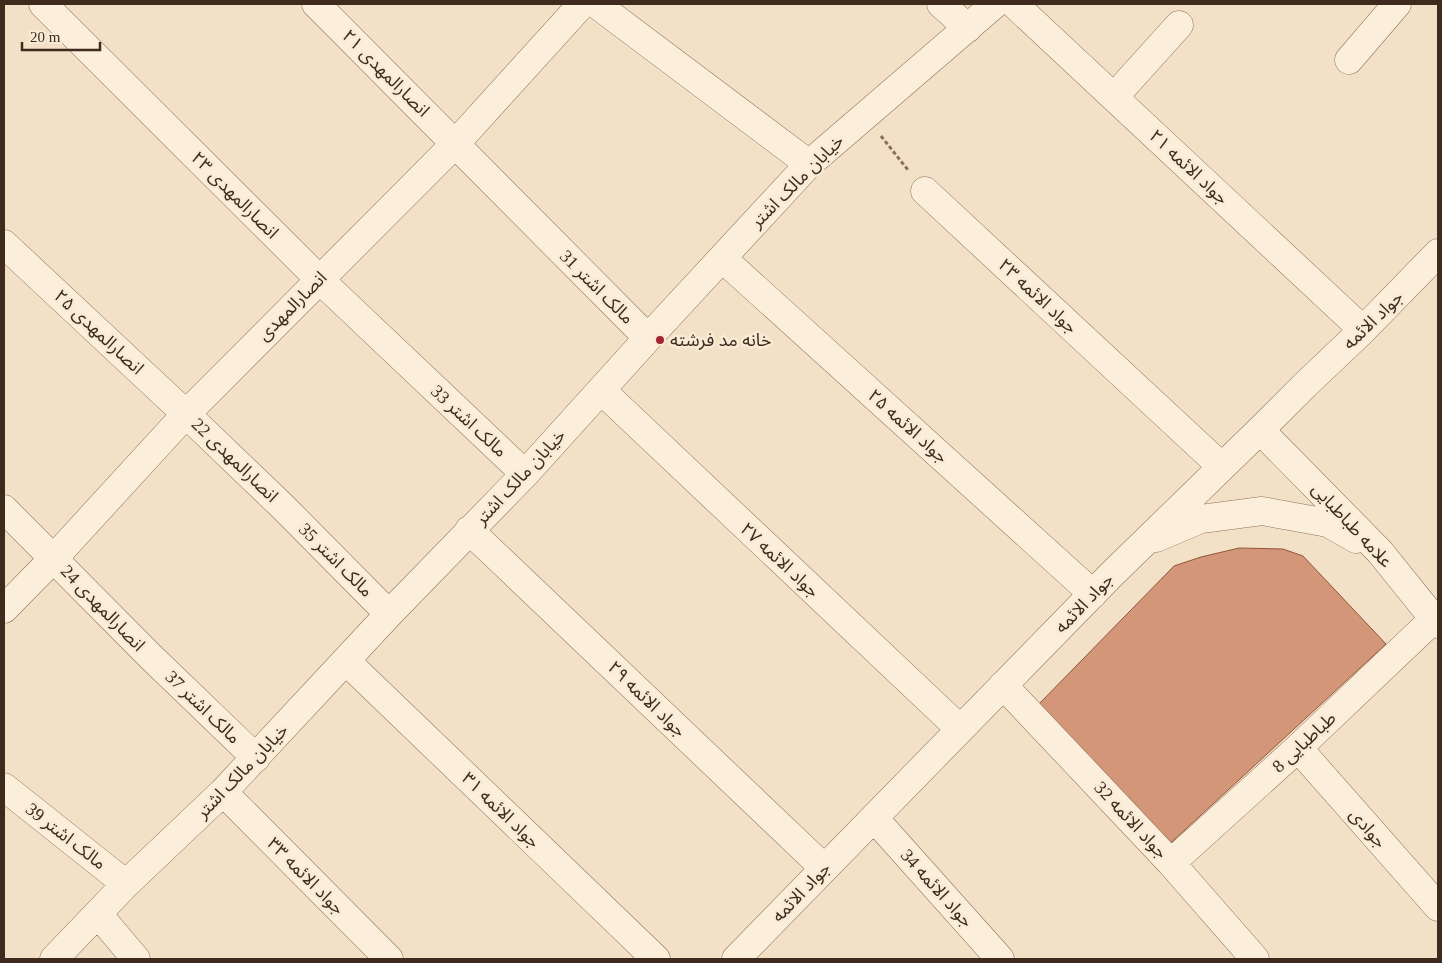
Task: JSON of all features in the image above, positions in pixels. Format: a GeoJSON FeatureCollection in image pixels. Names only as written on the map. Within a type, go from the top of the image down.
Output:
{"type":"FeatureCollection","features":[{"type":"Feature","properties":{"kind":"street","name":"انصارالمهدی ۲۳"},"geometry":{"type":"LineString","coordinates":[[43,4],[319,279],[413,369]]}},
{"type":"Feature","properties":{"kind":"street","name":"انصارالمهدی ۲۱"},"geometry":{"type":"LineString","coordinates":[[316,4],[547,236]]}},
{"type":"Feature","properties":{"kind":"street","name":"انصارالمهدی"},"geometry":{"type":"LineString","coordinates":[[4,609],[54,558],[186,414],[456,143],[582,4]]}},
{"type":"Feature","properties":{"kind":"street"},"geometry":{"type":"LineString","coordinates":[[596,4],[809,164]]}},
{"type":"Feature","properties":{"kind":"street"},"geometry":{"type":"LineString","coordinates":[[941,4],[968,28]]}},
{"type":"Feature","properties":{"kind":"street","name":"خیابان مالک اشتر"},"geometry":{"type":"LineString","coordinates":[[54,959],[126,884],[256,758],[469,530],[524,474],[809,164],[995,4]]}},
{"type":"Feature","properties":{"kind":"street","name":"جواد الائمه ۲۱"},"geometry":{"type":"LineString","coordinates":[[1014,4],[1363,330]]}},
{"type":"Feature","properties":{"kind":"street"},"geometry":{"type":"LineString","coordinates":[[1349,60],[1396,4]]}},
{"type":"Feature","properties":{"kind":"street"},"geometry":{"type":"LineString","coordinates":[[1114,97],[1179,25]]}},
{"type":"Feature","properties":{"kind":"street","name":"جواد الائمه ۲۳"},"geometry":{"type":"LineString","coordinates":[[925,191],[1222,467]]}},
{"type":"Feature","properties":{"kind":"street","name":"مالک اشتر 31"},"geometry":{"type":"LineString","coordinates":[[547,236],[648,338]]}},
{"type":"Feature","properties":{"kind":"street","name":"انصارالمهدی ۲۵"},"geometry":{"type":"LineString","coordinates":[[7,248],[186,414]]}},
{"type":"Feature","properties":{"kind":"street","name":"جواد الائمه"},"geometry":{"type":"LineString","coordinates":[[752,953],[824,868],[1003,685],[1304,385],[1363,330],[1438,253]]}},
{"type":"Feature","properties":{"kind":"street","name":"جواد الائمه ۲۵"},"geometry":{"type":"LineString","coordinates":[[722,258],[1093,594]]}},
{"type":"Feature","properties":{"kind":"street","name":"مالک اشتر 33"},"geometry":{"type":"LineString","coordinates":[[413,369],[524,474]]}},
{"type":"Feature","properties":{"kind":"street","name":"جواد الائمه ۲۷"},"geometry":{"type":"LineString","coordinates":[[601,390],[960,730]]}},
{"type":"Feature","properties":{"kind":"street","name":"انصارالمهدی 22"},"geometry":{"type":"LineString","coordinates":[[186,414],[283,507]]}},
{"type":"Feature","properties":{"kind":"street","name":"علامه طباطبایی"},"geometry":{"type":"LineString","coordinates":[[1260,430],[1380,552],[1437,619]]}},
{"type":"Feature","properties":{"kind":"street","name":"مالک اشتر 35"},"geometry":{"type":"LineString","coordinates":[[283,507],[390,614]]}},
{"type":"Feature","properties":{"kind":"street","name":"انصارالمهدی 24"},"geometry":{"type":"LineString","coordinates":[[4,509],[151,657]]}},
{"type":"Feature","properties":{"kind":"street"},"geometry":{"type":"LineString","coordinates":[[1144,543],[1202,519],[1262,511],[1328,523],[1380,552]]}},
{"type":"Feature","properties":{"kind":"street","name":"جواد الائمه ۲۹"},"geometry":{"type":"LineString","coordinates":[[469,530],[824,868]]}},
{"type":"Feature","properties":{"kind":"street","name":"طباطبایی 8"},"geometry":{"type":"LineString","coordinates":[[1171,863],[1437,619]]}},
{"type":"Feature","properties":{"kind":"street","name":"مالک اشتر 37"},"geometry":{"type":"LineString","coordinates":[[151,657],[256,758]]}},
{"type":"Feature","properties":{"kind":"street","name":"جواد الائمه ۳۱"},"geometry":{"type":"LineString","coordinates":[[346,661],[656,959]]}},
{"type":"Feature","properties":{"kind":"street","name":"جواد الائمه 32"},"geometry":{"type":"LineString","coordinates":[[1003,685],[1171,863],[1255,959]]}},
{"type":"Feature","properties":{"kind":"street","name":"جوادی"},"geometry":{"type":"LineString","coordinates":[[1298,748],[1438,907]]}},
{"type":"Feature","properties":{"kind":"street","name":"مالک اشتر 39"},"geometry":{"type":"LineString","coordinates":[[4,788],[126,884]]}},
{"type":"Feature","properties":{"kind":"street","name":"جواد الائمه ۳۳"},"geometry":{"type":"LineString","coordinates":[[223,792],[389,959]]}},
{"type":"Feature","properties":{"kind":"street","name":"جواد الائمه 34"},"geometry":{"type":"LineString","coordinates":[[874,818],[1000,959]]}},
{"type":"Feature","properties":{"kind":"street"},"geometry":{"type":"LineString","coordinates":[[98,914],[136,959]]}},
{"type":"Feature","properties":{"kind":"path"},"geometry":{"type":"LineString","coordinates":[[865,116],[925,191]]}},
{"type":"Feature","properties":{"kind":"building"},"geometry":{"type":"Polygon","coordinates":[[[1239,548],[1283,549],[1303,556],[1386,644],[1161,852],[1036,707],[1174,566],[1239,548]]]}},
{"type":"Feature","properties":{"kind":"place","name":"خانه مد فرشته"},"geometry":{"type":"Point","coordinates":[660,340]}}]}
